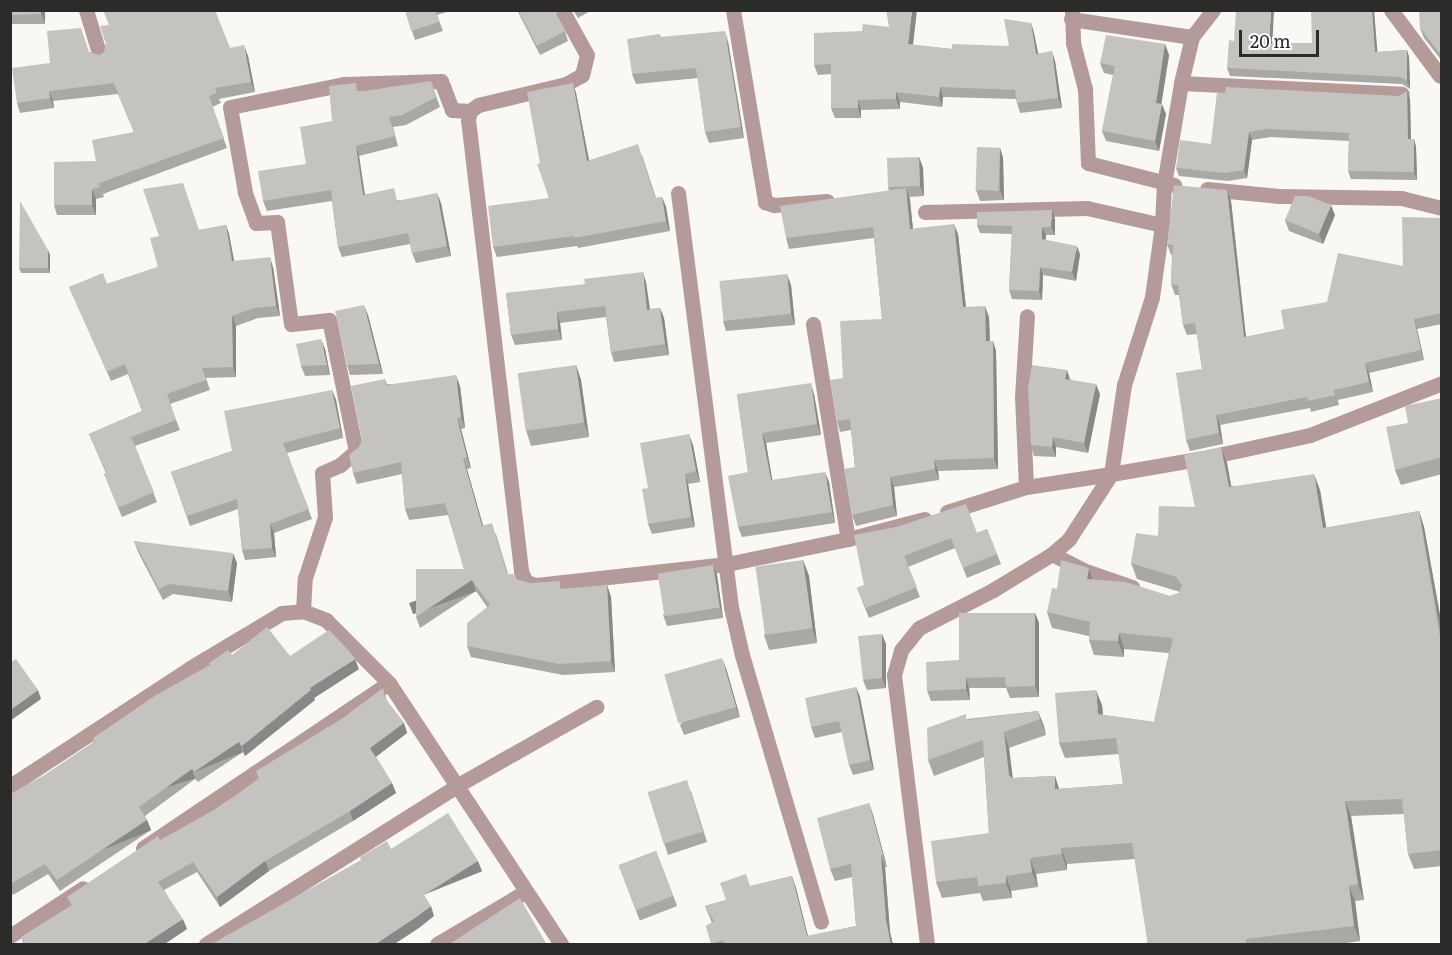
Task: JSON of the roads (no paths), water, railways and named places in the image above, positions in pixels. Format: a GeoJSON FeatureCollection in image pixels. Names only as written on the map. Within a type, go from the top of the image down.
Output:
{"type":"FeatureCollection","features":[{"type":"Feature","properties":{"kind":"street"},"geometry":{"type":"LineString","coordinates":[[86,10],[100,56]]}},
{"type":"Feature","properties":{"kind":"street"},"geometry":{"type":"LineString","coordinates":[[562,10],[587,55],[582,75],[566,84],[478,105],[470,111],[468,119],[519,560],[526,582],[536,585],[728,564],[848,539],[936,516],[1026,487],[1204,459],[1310,435],[1442,384]]}},
{"type":"Feature","properties":{"kind":"street"},"geometry":{"type":"LineString","coordinates":[[733,10],[765,202],[774,205],[837,201]]}},
{"type":"Feature","properties":{"kind":"street"},"geometry":{"type":"LineString","coordinates":[[927,945],[896,700],[894,675],[901,650],[919,628],[993,590],[1052,554],[1069,539],[1112,474],[1124,385],[1152,297],[1162,225],[1164,184],[1181,83],[1192,37],[1213,10]]}},
{"type":"Feature","properties":{"kind":"street"},"geometry":{"type":"LineString","coordinates":[[1391,10],[1440,76]]}},
{"type":"Feature","properties":{"kind":"street"},"geometry":{"type":"LineString","coordinates":[[1192,37],[1072,15],[1075,52],[1085,89],[1088,163],[1164,184],[1279,196],[1401,198],[1442,208]]}},
{"type":"Feature","properties":{"kind":"street"},"geometry":{"type":"LineString","coordinates":[[303,611],[305,578],[325,517],[322,473],[340,465],[356,451],[329,320],[291,324],[277,222],[256,223],[245,192],[230,107],[344,84],[441,81],[452,110],[470,111]]}},
{"type":"Feature","properties":{"kind":"street"},"geometry":{"type":"LineString","coordinates":[[1181,83],[1402,94]]}},
{"type":"Feature","properties":{"kind":"street"},"geometry":{"type":"LineString","coordinates":[[678,193],[728,564],[731,607],[742,655],[821,922]]}},
{"type":"Feature","properties":{"kind":"street"},"geometry":{"type":"LineString","coordinates":[[925,213],[1087,208],[1162,225]]}},
{"type":"Feature","properties":{"kind":"street"},"geometry":{"type":"LineString","coordinates":[[1026,487],[1022,397],[1027,316]]}},
{"type":"Feature","properties":{"kind":"street"},"geometry":{"type":"LineString","coordinates":[[813,324],[848,539]]}},
{"type":"Feature","properties":{"kind":"street"},"geometry":{"type":"LineString","coordinates":[[1052,554],[1100,576],[1148,592]]}},
{"type":"Feature","properties":{"kind":"street"},"geometry":{"type":"LineString","coordinates":[[10,786],[190,668],[282,613],[303,611],[326,620],[390,683],[561,945]]}},
{"type":"Feature","properties":{"kind":"street"},"geometry":{"type":"LineString","coordinates":[[130,856],[390,683]]}},
{"type":"Feature","properties":{"kind":"street"},"geometry":{"type":"LineString","coordinates":[[206,945],[458,785],[596,707]]}},
{"type":"Feature","properties":{"kind":"street"},"geometry":{"type":"LineString","coordinates":[[10,936],[100,876]]}},
{"type":"Feature","properties":{"kind":"street"},"geometry":{"type":"LineString","coordinates":[[436,945],[525,892]]}}]}
